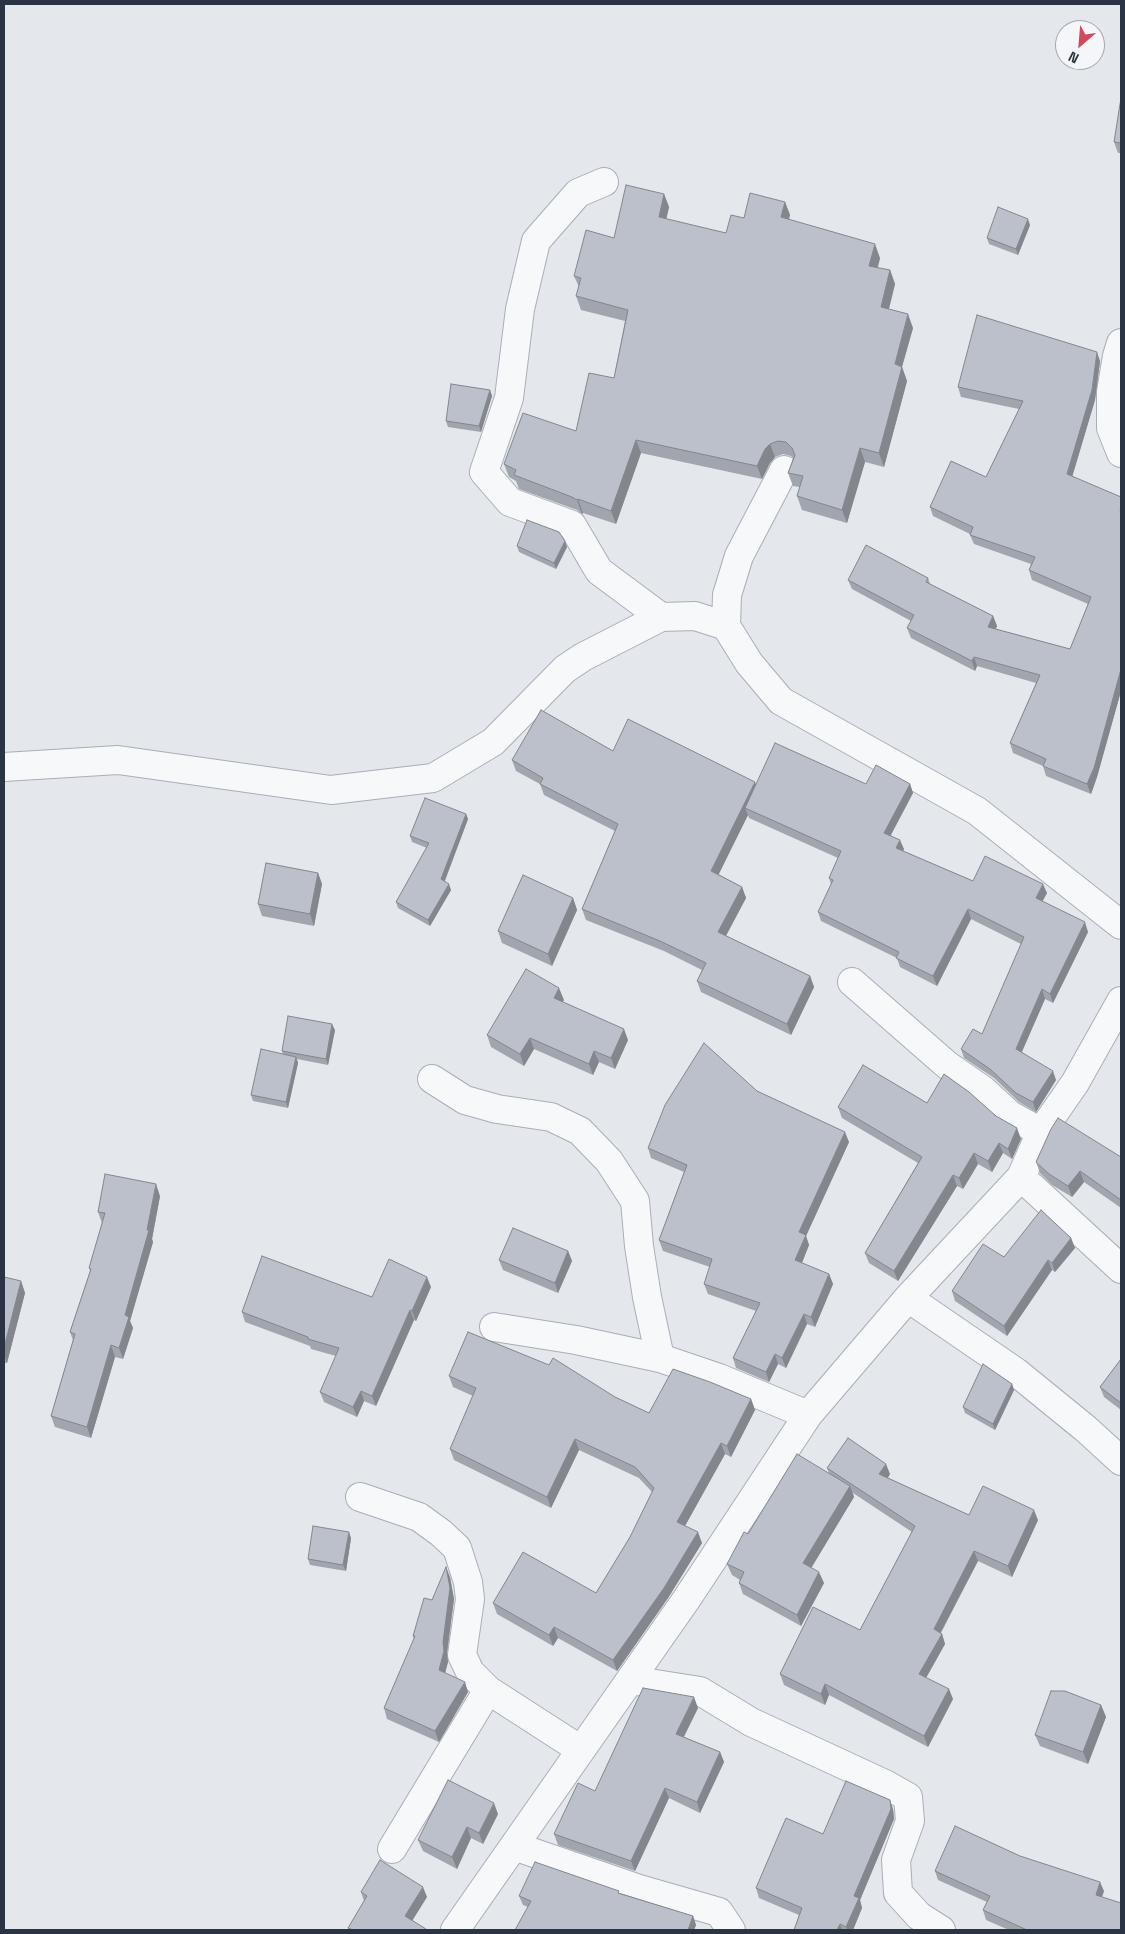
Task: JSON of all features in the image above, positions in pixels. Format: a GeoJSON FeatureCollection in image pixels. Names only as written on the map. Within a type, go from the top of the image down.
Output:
{"type":"FeatureCollection","features":[{"type":"Feature","properties":{"kind":"street"},"geometry":{"type":"LineString","coordinates":[[604,182],[578,193],[536,241],[520,310],[509,398],[484,472],[510,502],[572,525],[599,572],[661,617]]}},
{"type":"Feature","properties":{"kind":"street"},"geometry":{"type":"LineString","coordinates":[[1121,343],[1111,392],[1111,428],[1121,453]]}},
{"type":"Feature","properties":{"kind":"street"},"geometry":{"type":"LineString","coordinates":[[784,470],[739,556],[727,595],[726,626],[749,663],[782,701],[977,811],[1121,925]]}},
{"type":"Feature","properties":{"kind":"street"},"geometry":{"type":"LineString","coordinates":[[4,767],[118,760],[332,790],[433,778],[493,742],[565,669],[583,657],[661,617],[695,616],[726,626]]}},
{"type":"Feature","properties":{"kind":"street"},"geometry":{"type":"LineString","coordinates":[[852,982],[947,1065],[983,1090],[1010,1115],[1041,1132]]}},
{"type":"Feature","properties":{"kind":"street"},"geometry":{"type":"LineString","coordinates":[[455,1930],[686,1600],[808,1415],[908,1298],[1021,1176],[1041,1132],[1075,1083],[1121,1001]]}},
{"type":"Feature","properties":{"kind":"street"},"geometry":{"type":"LineString","coordinates":[[432,1078],[465,1100],[497,1109],[551,1117],[580,1130],[609,1161],[635,1201],[641,1263],[660,1358]]}},
{"type":"Feature","properties":{"kind":"street"},"geometry":{"type":"LineString","coordinates":[[1021,1176],[1121,1269]]}},
{"type":"Feature","properties":{"kind":"street"},"geometry":{"type":"LineString","coordinates":[[908,1298],[1016,1372],[1086,1429],[1121,1461]]}},
{"type":"Feature","properties":{"kind":"street"},"geometry":{"type":"LineString","coordinates":[[494,1327],[576,1340],[660,1358],[719,1378],[808,1415]]}},
{"type":"Feature","properties":{"kind":"street"},"geometry":{"type":"LineString","coordinates":[[360,1497],[418,1517],[441,1533],[457,1548],[468,1582],[470,1599],[462,1655],[470,1672],[488,1690],[581,1750]]}},
{"type":"Feature","properties":{"kind":"street"},"geometry":{"type":"LineString","coordinates":[[630,1680],[700,1691],[751,1722],[885,1784],[908,1797],[910,1821],[896,1860],[898,1893],[919,1916],[941,1930]]}},
{"type":"Feature","properties":{"kind":"street"},"geometry":{"type":"LineString","coordinates":[[392,1850],[488,1690]]}},
{"type":"Feature","properties":{"kind":"street"},"geometry":{"type":"LineString","coordinates":[[514,1846],[639,1889],[719,1912],[730,1930]]}},
{"type":"Feature","properties":{"kind":"building"},"geometry":{"type":"Polygon","coordinates":[[[1121,98],[1121,143],[1114,142],[1121,98]]]}},
{"type":"Feature","properties":{"kind":"building"},"geometry":{"type":"Polygon","coordinates":[[[626,185],[664,194],[659,217],[726,233],[731,215],[744,218],[750,193],[785,202],[781,217],[875,244],[869,266],[890,270],[881,307],[908,314],[895,364],[902,367],[879,453],[860,448],[842,510],[797,496],[803,476],[788,473],[795,455],[792,448],[786,442],[778,441],[770,444],[765,449],[757,466],[636,440],[611,511],[577,500],[514,475],[516,470],[504,464],[523,413],[576,431],[589,373],[614,378],[628,310],[576,296],[581,278],[574,276],[586,230],[614,238],[626,185]]]}},
{"type":"Feature","properties":{"kind":"building"},"geometry":{"type":"Polygon","coordinates":[[[998,207],[1028,219],[1016,249],[987,238],[998,207]]]}},
{"type":"Feature","properties":{"kind":"building"},"geometry":{"type":"Polygon","coordinates":[[[977,315],[1097,352],[1092,390],[1067,474],[1121,497],[1121,669],[1094,768],[1087,784],[1043,766],[1046,759],[1010,743],[1040,675],[974,657],[972,661],[907,628],[914,615],[848,580],[866,545],[928,578],[926,582],[993,616],[988,627],[1070,649],[1091,597],[1029,570],[1035,557],[970,535],[973,527],[930,507],[951,461],[986,477],[1023,401],[958,387],[977,315]]]}},
{"type":"Feature","properties":{"kind":"building"},"geometry":{"type":"Polygon","coordinates":[[[451,384],[490,390],[479,426],[446,421],[451,384]]]}},
{"type":"Feature","properties":{"kind":"building"},"geometry":{"type":"Polygon","coordinates":[[[527,520],[559,532],[565,541],[554,563],[517,546],[527,520]]]}},
{"type":"Feature","properties":{"kind":"building"},"geometry":{"type":"Polygon","coordinates":[[[541,710],[613,751],[628,719],[755,782],[711,871],[742,887],[718,932],[810,976],[787,1024],[697,981],[706,963],[660,941],[582,909],[618,824],[540,784],[543,778],[512,760],[541,710]]]}},
{"type":"Feature","properties":{"kind":"building"},"geometry":{"type":"Polygon","coordinates":[[[775,743],[866,784],[876,765],[910,784],[884,833],[900,840],[896,848],[973,881],[985,856],[1043,884],[1036,898],[1085,922],[1050,994],[1042,989],[1016,1049],[1053,1071],[1033,1102],[1016,1093],[990,1069],[961,1049],[973,1029],[982,1034],[1024,937],[968,909],[933,976],[896,958],[899,952],[818,912],[833,880],[829,878],[841,851],[745,808],[775,743]]]}},
{"type":"Feature","properties":{"kind":"building"},"geometry":{"type":"Polygon","coordinates":[[[425,798],[466,814],[441,879],[449,884],[428,920],[396,902],[429,843],[410,836],[425,798]]]}},
{"type":"Feature","properties":{"kind":"building"},"geometry":{"type":"Polygon","coordinates":[[[266,863],[318,873],[310,914],[258,904],[266,863]]]}},
{"type":"Feature","properties":{"kind":"building"},"geometry":{"type":"Polygon","coordinates":[[[523,875],[573,898],[548,954],[498,931],[523,875]]]}},
{"type":"Feature","properties":{"kind":"building"},"geometry":{"type":"Polygon","coordinates":[[[526,969],[559,988],[554,998],[624,1029],[611,1058],[594,1051],[589,1064],[530,1038],[520,1054],[487,1035],[526,969]]]}},
{"type":"Feature","properties":{"kind":"building"},"geometry":{"type":"Polygon","coordinates":[[[288,1016],[332,1024],[326,1059],[282,1051],[288,1016]]]}},
{"type":"Feature","properties":{"kind":"building"},"geometry":{"type":"Polygon","coordinates":[[[704,1043],[757,1091],[845,1132],[799,1232],[806,1235],[795,1260],[829,1274],[811,1317],[804,1314],[782,1358],[775,1354],[766,1372],[733,1358],[760,1303],[704,1284],[712,1259],[659,1240],[687,1165],[648,1148],[665,1105],[704,1043]]]}},
{"type":"Feature","properties":{"kind":"building"},"geometry":{"type":"Polygon","coordinates":[[[261,1049],[296,1057],[286,1102],[251,1095],[261,1049]]]}},
{"type":"Feature","properties":{"kind":"building"},"geometry":{"type":"Polygon","coordinates":[[[863,1065],[927,1103],[944,1074],[969,1092],[996,1116],[1017,1128],[1008,1149],[999,1143],[988,1161],[974,1153],[959,1178],[953,1175],[894,1271],[865,1253],[922,1157],[838,1107],[863,1065]]]}},
{"type":"Feature","properties":{"kind":"building"},"geometry":{"type":"Polygon","coordinates":[[[1058,1118],[1121,1157],[1121,1200],[1080,1171],[1068,1186],[1049,1174],[1036,1162],[1058,1118]]]}},
{"type":"Feature","properties":{"kind":"building"},"geometry":{"type":"Polygon","coordinates":[[[105,1174],[156,1184],[147,1230],[149,1230],[125,1315],[129,1317],[119,1348],[111,1345],[87,1427],[51,1416],[75,1334],[70,1332],[91,1269],[89,1268],[105,1213],[98,1212],[105,1174]]]}},
{"type":"Feature","properties":{"kind":"building"},"geometry":{"type":"Polygon","coordinates":[[[1041,1210],[1071,1238],[1052,1263],[1048,1260],[1004,1326],[952,1291],[983,1244],[1004,1257],[1041,1210]]]}},
{"type":"Feature","properties":{"kind":"building"},"geometry":{"type":"Polygon","coordinates":[[[513,1228],[568,1251],[555,1283],[499,1260],[513,1228]]]}},
{"type":"Feature","properties":{"kind":"building"},"geometry":{"type":"Polygon","coordinates":[[[262,1256],[372,1297],[389,1259],[427,1277],[412,1311],[410,1310],[372,1396],[361,1391],[353,1407],[320,1392],[339,1348],[308,1339],[308,1337],[242,1312],[262,1256]]]}},
{"type":"Feature","properties":{"kind":"building"},"geometry":{"type":"Polygon","coordinates":[[[4,1277],[21,1281],[4,1348],[4,1277]]]}},
{"type":"Feature","properties":{"kind":"building"},"geometry":{"type":"Polygon","coordinates":[[[468,1332],[549,1365],[553,1358],[615,1397],[649,1413],[673,1369],[751,1399],[727,1446],[721,1443],[677,1522],[698,1532],[664,1588],[613,1660],[554,1627],[549,1635],[493,1603],[523,1552],[596,1593],[630,1537],[654,1488],[635,1467],[575,1439],[547,1497],[450,1449],[476,1388],[449,1376],[468,1332]]]}},
{"type":"Feature","properties":{"kind":"building"},"geometry":{"type":"Polygon","coordinates":[[[1121,1359],[1121,1403],[1100,1387],[1121,1359]]]}},
{"type":"Feature","properties":{"kind":"building"},"geometry":{"type":"Polygon","coordinates":[[[983,1364],[1012,1384],[993,1424],[963,1407],[983,1364]]]}},
{"type":"Feature","properties":{"kind":"building"},"geometry":{"type":"Polygon","coordinates":[[[848,1438],[886,1464],[879,1474],[969,1515],[983,1486],[1034,1510],[1008,1566],[974,1551],[934,1629],[942,1634],[919,1674],[949,1689],[924,1736],[825,1684],[821,1694],[780,1674],[813,1607],[860,1630],[915,1526],[827,1468],[848,1438]]]}},
{"type":"Feature","properties":{"kind":"building"},"geometry":{"type":"Polygon","coordinates":[[[797,1454],[850,1486],[803,1563],[819,1572],[797,1615],[739,1583],[744,1572],[727,1564],[744,1532],[748,1534],[797,1454]]]}},
{"type":"Feature","properties":{"kind":"building"},"geometry":{"type":"Polygon","coordinates":[[[313,1526],[349,1532],[343,1565],[308,1559],[313,1526]]]}},
{"type":"Feature","properties":{"kind":"building"},"geometry":{"type":"Polygon","coordinates":[[[446,1567],[450,1588],[443,1642],[444,1651],[439,1670],[465,1682],[435,1731],[384,1708],[415,1636],[413,1636],[424,1598],[432,1600],[446,1567]]]}},
{"type":"Feature","properties":{"kind":"building"},"geometry":{"type":"Polygon","coordinates":[[[643,1688],[694,1697],[676,1734],[720,1752],[697,1802],[665,1788],[631,1861],[554,1834],[578,1783],[595,1791],[643,1688]]]}},
{"type":"Feature","properties":{"kind":"building"},"geometry":{"type":"Polygon","coordinates":[[[1051,1691],[1065,1691],[1101,1705],[1083,1752],[1035,1735],[1051,1691]]]}},
{"type":"Feature","properties":{"kind":"building"},"geometry":{"type":"Polygon","coordinates":[[[448,1780],[494,1803],[479,1833],[467,1827],[452,1857],[418,1840],[448,1780]]]}},
{"type":"Feature","properties":{"kind":"building"},"geometry":{"type":"Polygon","coordinates":[[[846,1781],[890,1800],[891,1809],[854,1896],[859,1898],[846,1927],[840,1924],[837,1930],[794,1930],[802,1908],[756,1888],[786,1818],[823,1834],[846,1781]]]}},
{"type":"Feature","properties":{"kind":"building"},"geometry":{"type":"Polygon","coordinates":[[[955,1826],[1020,1856],[1100,1882],[1096,1895],[1121,1903],[1121,1930],[1027,1930],[983,1910],[990,1896],[935,1871],[955,1826]]]}},
{"type":"Feature","properties":{"kind":"building"},"geometry":{"type":"Polygon","coordinates":[[[380,1860],[423,1887],[405,1916],[426,1930],[353,1930],[348,1928],[367,1896],[361,1892],[380,1860]]]}},
{"type":"Feature","properties":{"kind":"building"},"geometry":{"type":"Polygon","coordinates":[[[535,1862],[619,1891],[618,1893],[693,1916],[688,1930],[515,1930],[531,1901],[519,1896],[535,1862]]]}}]}
